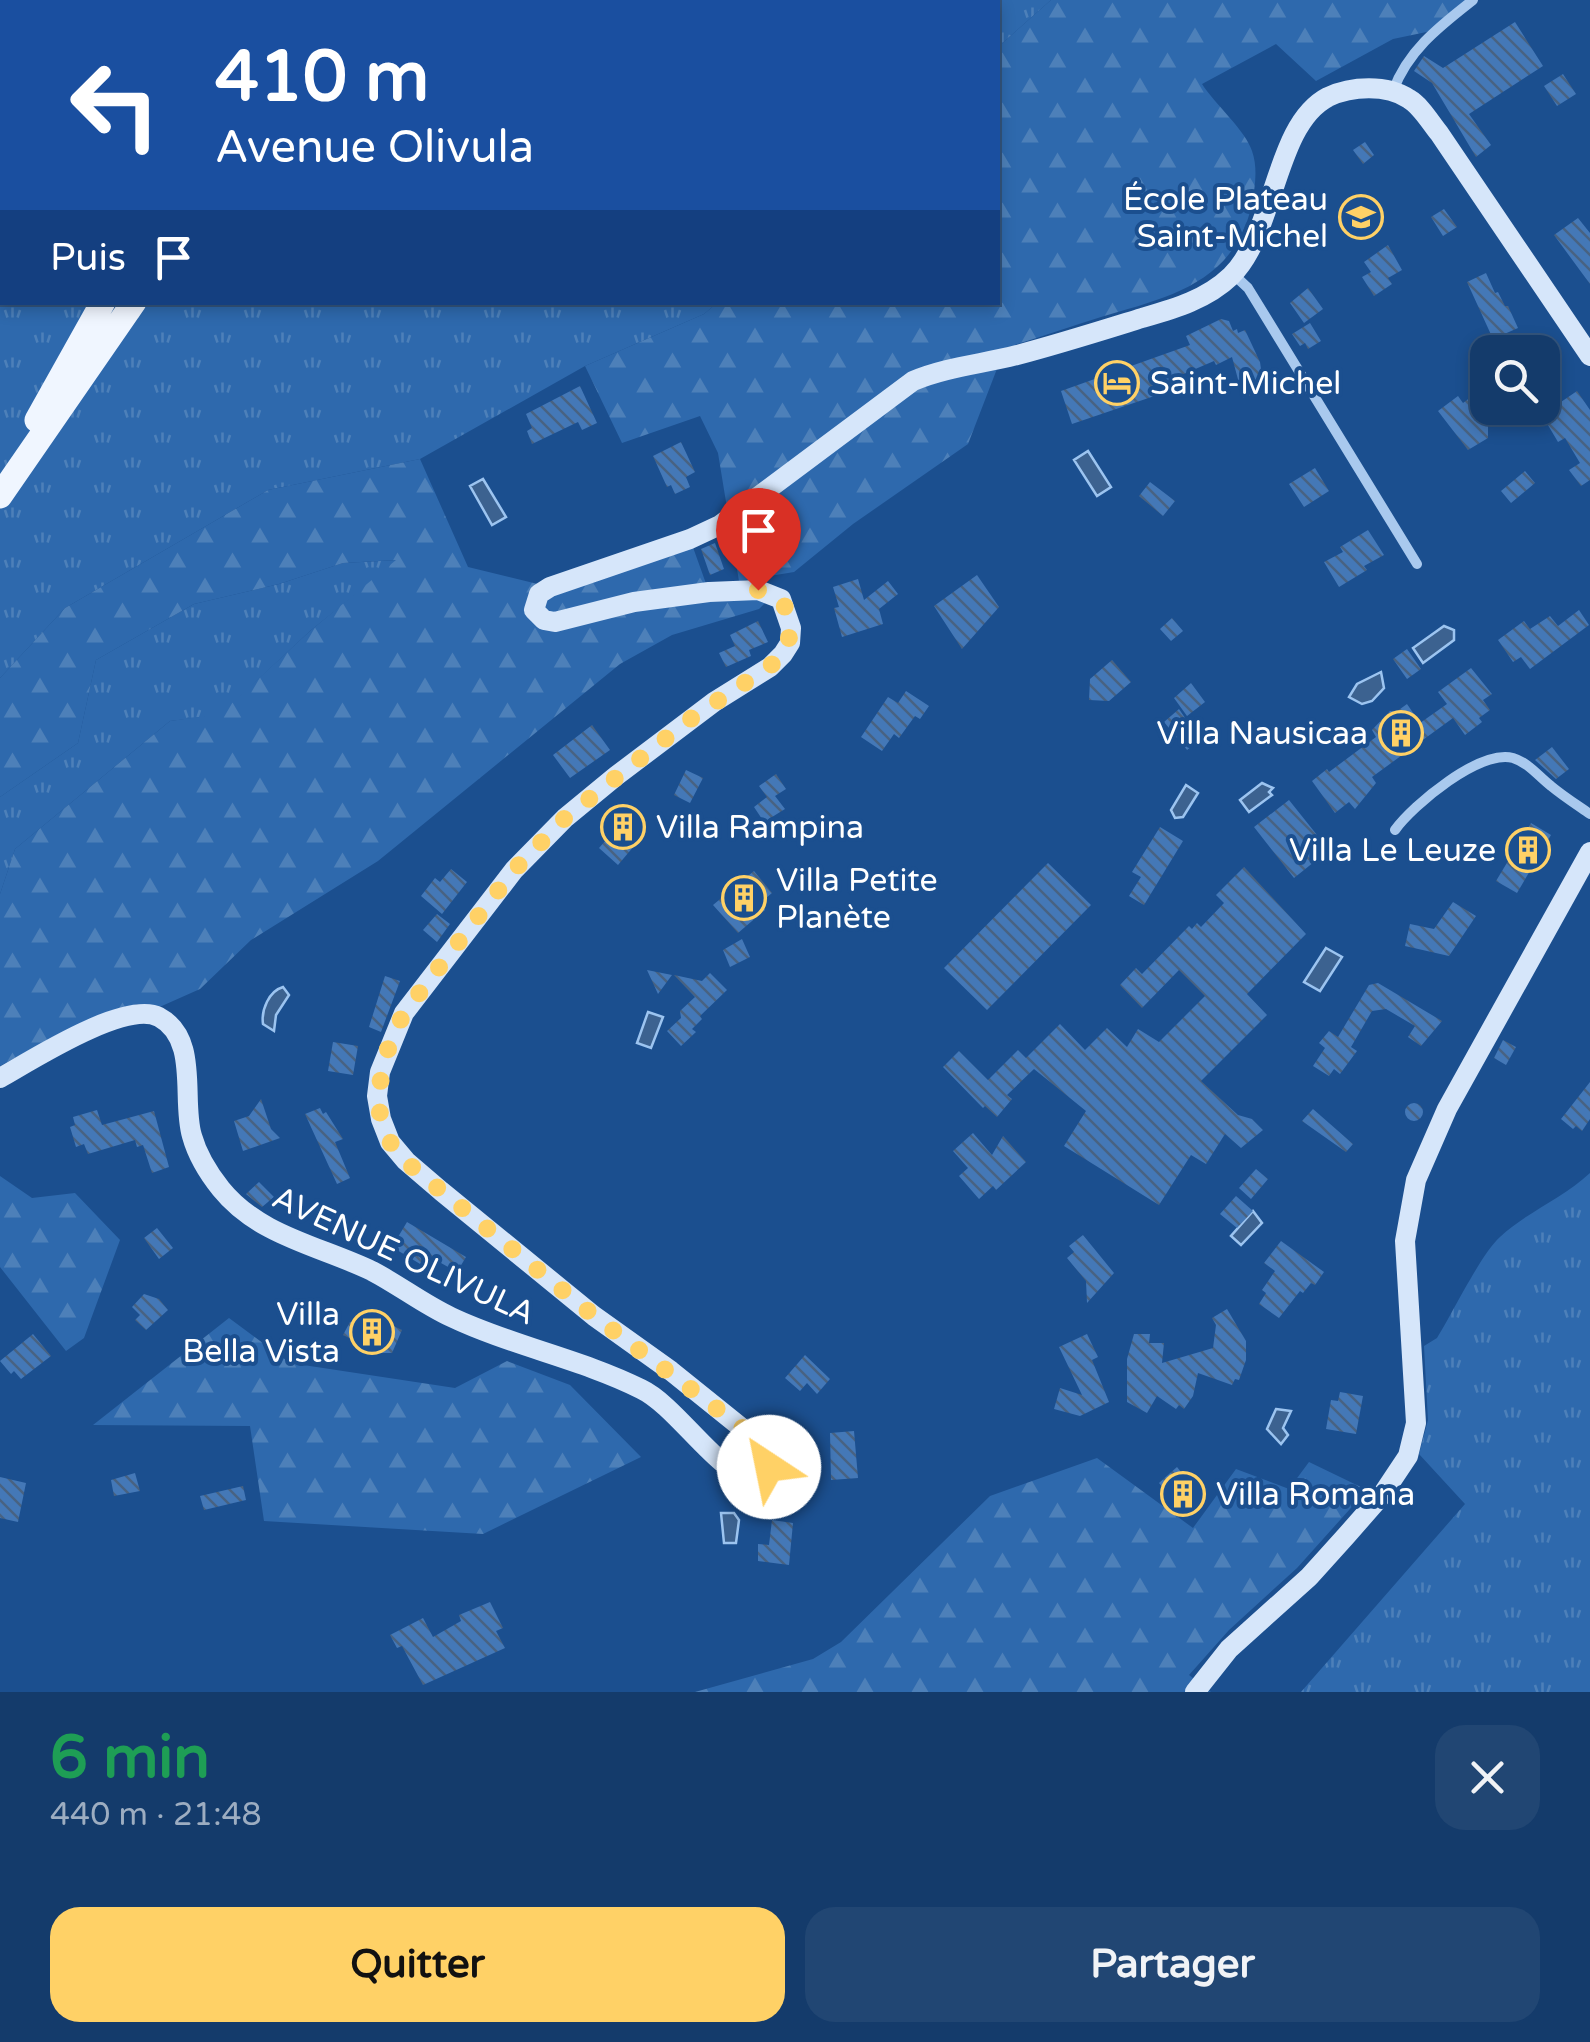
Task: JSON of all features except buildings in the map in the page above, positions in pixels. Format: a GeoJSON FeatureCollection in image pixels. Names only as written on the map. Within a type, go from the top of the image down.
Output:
{"type":"FeatureCollection","features":[{"type":"Feature","properties":{"kind":"main road"},"geometry":{"type":"LineString","coordinates":[[101,305],[0,496],[132,305]]}},
{"type":"Feature","properties":{"kind":"street"},"geometry":{"type":"LineString","coordinates":[[1473,0],[1412,54],[1393,91],[1411,100],[1440,133],[1590,356]]}},
{"type":"Feature","properties":{"kind":"street","name":"AVENUE OLIVULA"},"geometry":{"type":"LineString","coordinates":[[0,1078],[64,1042],[120,1018],[142,1013],[160,1018],[182,1048],[189,1116],[200,1154],[222,1190],[255,1220],[372,1271],[450,1317],[642,1389],[692,1430],[735,1474],[748,1480],[765,1474],[768,1459],[758,1441],[594,1316],[406,1162],[390,1142],[381,1119],[377,1096],[380,1072],[404,1013],[514,870],[565,818],[714,702],[770,666],[790,642],[786,607],[781,599],[765,591],[709,592],[634,602],[555,622],[538,616],[534,603],[550,587],[720,524],[913,381],[936,371],[1014,356],[1203,296],[1233,274],[1256,239],[1285,157],[1314,108],[1339,93],[1364,88],[1393,91]]}},
{"type":"Feature","properties":{"kind":"street"},"geometry":{"type":"LineString","coordinates":[[1233,274],[1248,288],[1418,564]]}},
{"type":"Feature","properties":{"kind":"street"},"geometry":{"type":"LineString","coordinates":[[1395,830],[1406,814],[1472,766],[1508,756],[1527,764],[1590,814]]}},
{"type":"Feature","properties":{"kind":"street"},"geometry":{"type":"LineString","coordinates":[[1195,1692],[1229,1649],[1310,1577],[1382,1495],[1408,1456],[1416,1423],[1405,1242],[1416,1180],[1447,1109],[1590,852]]}},
{"type":"Feature","properties":{"kind":"green space"},"geometry":{"type":"Polygon","coordinates":[[[1000,0],[1051,0],[1000,45],[1000,0]]]}},
{"type":"Feature","properties":{"kind":"green space"},"geometry":{"type":"Polygon","coordinates":[[[1051,0],[1473,0],[1436,30],[1393,39],[1316,81],[1276,44],[1202,84],[1243,135],[1255,164],[1252,204],[1230,253],[1214,270],[1173,294],[1005,348],[968,444],[853,524],[794,572],[739,581],[718,453],[700,416],[622,443],[585,366],[704,314],[715,305],[1000,305],[1000,45],[1051,0]]]}},
{"type":"Feature","properties":{"kind":"green space"},"geometry":{"type":"Polygon","coordinates":[[[0,305],[715,305],[704,314],[585,366],[420,459],[268,490],[65,608],[0,678],[0,305]]]}},
{"type":"Feature","properties":{"kind":"green space"},"geometry":{"type":"Polygon","coordinates":[[[420,459],[468,567],[550,587],[690,539],[709,592],[774,594],[759,609],[672,635],[620,664],[378,861],[251,940],[200,989],[155,1009],[137,1004],[115,1010],[0,1066],[0,894],[15,849],[170,721],[220,714],[310,631],[396,560],[343,563],[279,584],[194,604],[96,660],[78,743],[0,797],[0,678],[65,608],[268,490],[420,459]]]}},
{"type":"Feature","properties":{"kind":"green space"},"geometry":{"type":"Polygon","coordinates":[[[398,560],[310,631],[220,715],[170,721],[15,849],[0,894],[0,797],[78,743],[96,660],[194,604],[279,584],[343,563],[398,560]]]}},
{"type":"Feature","properties":{"kind":"green space"},"geometry":{"type":"Polygon","coordinates":[[[1590,1173],[1590,1692],[1301,1692],[1465,1504],[1419,1454],[1428,1420],[1424,1346],[1437,1338],[1492,1245],[1590,1173]]]}},
{"type":"Feature","properties":{"kind":"green space"},"geometry":{"type":"Polygon","coordinates":[[[0,1176],[32,1198],[75,1193],[120,1240],[84,1338],[66,1351],[0,1267],[0,1176]]]}},
{"type":"Feature","properties":{"kind":"green space"},"geometry":{"type":"Polygon","coordinates":[[[229,1318],[290,1363],[455,1388],[507,1361],[570,1385],[641,1457],[483,1534],[264,1521],[250,1426],[93,1425],[229,1318]]]}},
{"type":"Feature","properties":{"kind":"green space"},"geometry":{"type":"Polygon","coordinates":[[[1097,1458],[1193,1528],[1236,1469],[1289,1489],[1309,1462],[1367,1490],[1297,1568],[1229,1630],[1189,1675],[1211,1692],[695,1692],[813,1659],[841,1642],[990,1496],[1097,1458]]]}},
{"type":"Feature","properties":{"kind":"shaded area"},"geometry":{"type":"Polygon","coordinates":[[[1088,451],[1111,487],[1097,496],[1074,460],[1088,451]]]}},
{"type":"Feature","properties":{"kind":"shaded area"},"geometry":{"type":"Polygon","coordinates":[[[483,479],[506,517],[492,525],[470,486],[483,479]]]}},
{"type":"Feature","properties":{"kind":"shaded area"},"geometry":{"type":"Polygon","coordinates":[[[1444,626],[1454,630],[1454,640],[1423,663],[1413,648],[1444,626]]]}},
{"type":"Feature","properties":{"kind":"shaded area"},"geometry":{"type":"Polygon","coordinates":[[[1381,672],[1384,688],[1372,701],[1362,704],[1349,697],[1357,684],[1381,672]]]}},
{"type":"Feature","properties":{"kind":"shaded area"},"geometry":{"type":"Polygon","coordinates":[[[1262,783],[1273,788],[1269,792],[1272,795],[1249,812],[1240,800],[1262,783]]]}},
{"type":"Feature","properties":{"kind":"shaded area"},"geometry":{"type":"Polygon","coordinates":[[[1186,785],[1198,793],[1183,817],[1175,818],[1171,810],[1186,785]]]}},
{"type":"Feature","properties":{"kind":"shaded area"},"geometry":{"type":"Polygon","coordinates":[[[1326,948],[1342,957],[1320,991],[1304,982],[1326,948]]]}},
{"type":"Feature","properties":{"kind":"shaded area"},"geometry":{"type":"Polygon","coordinates":[[[283,987],[289,995],[276,1015],[274,1031],[263,1024],[263,1013],[270,997],[283,987]]]}},
{"type":"Feature","properties":{"kind":"shaded area"},"geometry":{"type":"Polygon","coordinates":[[[648,1012],[663,1017],[651,1048],[637,1043],[648,1012]]]}},
{"type":"Feature","properties":{"kind":"shaded area"},"geometry":{"type":"Polygon","coordinates":[[[1253,1211],[1262,1223],[1241,1245],[1231,1236],[1253,1211]]]}},
{"type":"Feature","properties":{"kind":"shaded area"},"geometry":{"type":"Polygon","coordinates":[[[1276,1409],[1291,1411],[1283,1428],[1288,1435],[1281,1444],[1267,1429],[1276,1409]]]}},
{"type":"Feature","properties":{"kind":"shaded area"},"geometry":{"type":"Polygon","coordinates":[[[721,1513],[734,1513],[739,1520],[736,1543],[724,1543],[721,1513]]]}},
{"type":"Feature","properties":{"kind":"place","name":"École Plateau Saint-Michel"},"geometry":{"type":"Point","coordinates":[1361,217]}},
{"type":"Feature","properties":{"kind":"place","name":"Saint-Michel"},"geometry":{"type":"Point","coordinates":[1117,383]}},
{"type":"Feature","properties":{"kind":"place","name":"Villa Nausicaa"},"geometry":{"type":"Point","coordinates":[1401,733]}},
{"type":"Feature","properties":{"kind":"place","name":"Villa Rampina"},"geometry":{"type":"Point","coordinates":[623,827]}},
{"type":"Feature","properties":{"kind":"place","name":"Villa Le Leuze"},"geometry":{"type":"Point","coordinates":[1528,850]}},
{"type":"Feature","properties":{"kind":"place","name":"Villa Petite Planète"},"geometry":{"type":"Point","coordinates":[744,898]}},
{"type":"Feature","properties":{"kind":"place","name":"Villa Bella Vista"},"geometry":{"type":"Point","coordinates":[372,1332]}},
{"type":"Feature","properties":{"kind":"place","name":"Villa Romana"},"geometry":{"type":"Point","coordinates":[1183,1494]}},
{"type":"Feature","properties":{"kind":"route"},"geometry":{"type":"LineString","coordinates":[[758,590],[774,594],[786,607],[791,628],[790,642],[783,654],[616,776],[565,818],[514,870],[404,1013],[390,1041],[377,1096],[390,1142],[406,1162],[594,1316],[745,1430],[766,1452],[769,1467]]}}]}
